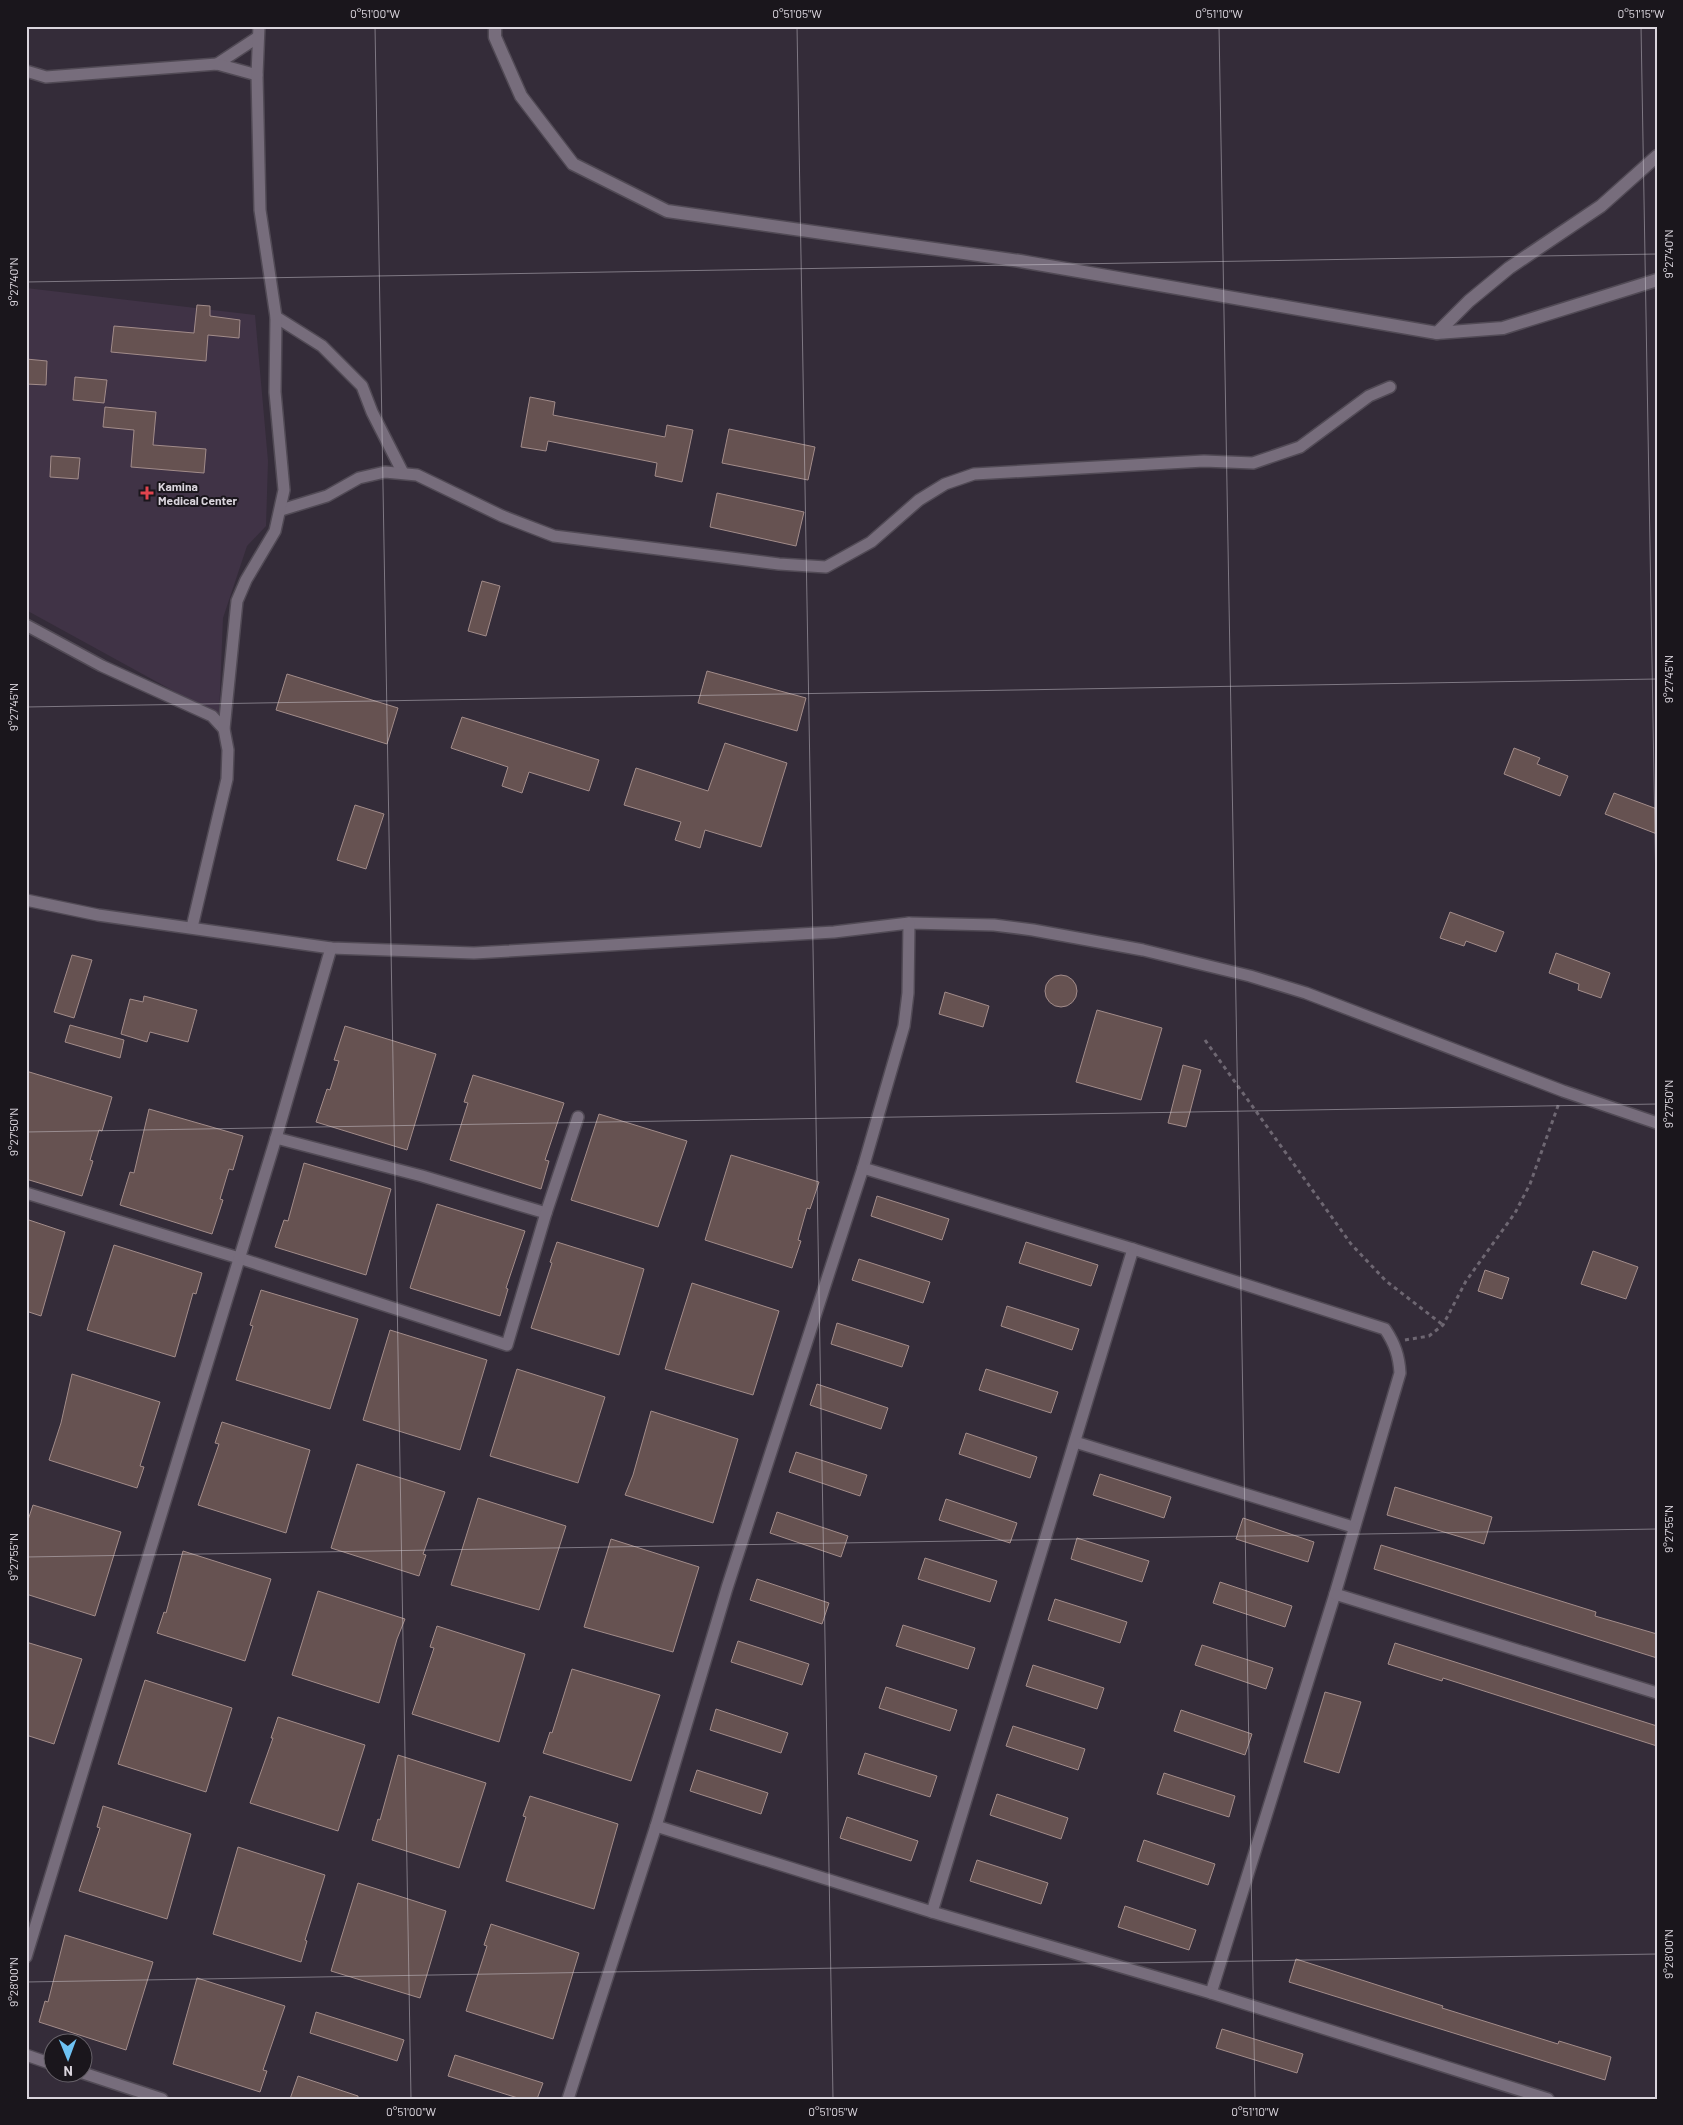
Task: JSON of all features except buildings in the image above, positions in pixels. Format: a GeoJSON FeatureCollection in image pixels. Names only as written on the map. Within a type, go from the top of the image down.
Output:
{"type":"FeatureCollection","features":[{"type":"Feature","properties":{"kind":"street"},"geometry":{"type":"LineString","coordinates":[[495,26],[495,37],[521,96],[573,164],[667,211],[1020,261],[1437,333],[1503,328],[1657,280]]}},
{"type":"Feature","properties":{"kind":"street"},"geometry":{"type":"LineString","coordinates":[[1437,333],[1469,301],[1508,268],[1601,206],[1657,156]]}},
{"type":"Feature","properties":{"kind":"lane"},"geometry":{"type":"LineString","coordinates":[[216,64],[258,31]]}},
{"type":"Feature","properties":{"kind":"lane"},"geometry":{"type":"LineString","coordinates":[[192,928],[227,779],[228,750],[224,729],[237,601],[246,580],[275,531],[284,490],[274,392],[276,316],[260,210],[258,31]]}},
{"type":"Feature","properties":{"kind":"lane"},"geometry":{"type":"LineString","coordinates":[[26,71],[46,77],[216,64],[257,74]]}},
{"type":"Feature","properties":{"kind":"lane"},"geometry":{"type":"LineString","coordinates":[[276,316],[322,346],[362,386],[372,412],[403,473]]}},
{"type":"Feature","properties":{"kind":"lane"},"geometry":{"type":"LineString","coordinates":[[280,510],[327,496],[359,478],[385,472],[403,473],[417,475],[502,516],[554,536],[779,564],[826,567],[871,542],[919,500],[945,484],[974,474],[1204,461],[1253,463],[1300,447],[1369,396],[1390,387]]}},
{"type":"Feature","properties":{"kind":"lane"},"geometry":{"type":"LineString","coordinates":[[26,626],[102,666],[212,716],[224,729]]}},
{"type":"Feature","properties":{"kind":"lane"},"geometry":{"type":"LineString","coordinates":[[26,900],[98,915],[331,948],[474,953],[834,932],[909,923],[994,925],[1033,930],[1142,950],[1250,976],[1306,993],[1563,1091],[1657,1123]]}},
{"type":"Feature","properties":{"kind":"lane"},"geometry":{"type":"LineString","coordinates":[[568,2099],[656,1826],[727,1588],[863,1168],[904,1026],[908,993],[909,923]]}},
{"type":"Feature","properties":{"kind":"lane"},"geometry":{"type":"LineString","coordinates":[[26,1957],[276,1138],[331,948]]}},
{"type":"Feature","properties":{"kind":"lane"},"geometry":{"type":"LineString","coordinates":[[26,1193],[239,1258],[508,1345],[546,1213],[578,1117]]}},
{"type":"Feature","properties":{"kind":"lane"},"geometry":{"type":"LineString","coordinates":[[276,1138],[422,1176],[546,1213]]}},
{"type":"Feature","properties":{"kind":"lane"},"geometry":{"type":"LineString","coordinates":[[863,1168],[1134,1249],[1386,1329],[1394,1342],[1399,1357],[1400,1373],[1353,1526],[1335,1594],[1212,1993]]}},
{"type":"Feature","properties":{"kind":"lane"},"geometry":{"type":"LineString","coordinates":[[932,1912],[1134,1249]]}},
{"type":"Feature","properties":{"kind":"lane"},"geometry":{"type":"LineString","coordinates":[[1076,1442],[1353,1526]]}},
{"type":"Feature","properties":{"kind":"lane"},"geometry":{"type":"LineString","coordinates":[[1335,1594],[1657,1694]]}},
{"type":"Feature","properties":{"kind":"lane"},"geometry":{"type":"LineString","coordinates":[[656,1826],[932,1912],[1212,1993],[1548,2099]]}},
{"type":"Feature","properties":{"kind":"lane"},"geometry":{"type":"LineString","coordinates":[[26,2056],[42,2061]]}},
{"type":"Feature","properties":{"kind":"lane"},"geometry":{"type":"LineString","coordinates":[[92,2076],[162,2099]]}},
{"type":"Feature","properties":{"kind":"path"},"geometry":{"type":"LineString","coordinates":[[1206,1040],[1352,1244],[1386,1281],[1444,1325]]}},
{"type":"Feature","properties":{"kind":"path"},"geometry":{"type":"LineString","coordinates":[[1394,1342],[1429,1336],[1444,1325],[1466,1281],[1515,1212],[1530,1184],[1563,1091]]}},
{"type":"Feature","properties":{"kind":"shaded area","name":"Kamina Medical Center"},"geometry":{"type":"Polygon","coordinates":[[[26,288],[255,315],[268,461],[266,526],[247,546],[223,618],[219,716],[26,610],[26,288]]]}},
{"type":"Feature","properties":{"kind":"place","name":"Kamina Medical Center"},"geometry":{"type":"Point","coordinates":[147,493]}}]}
